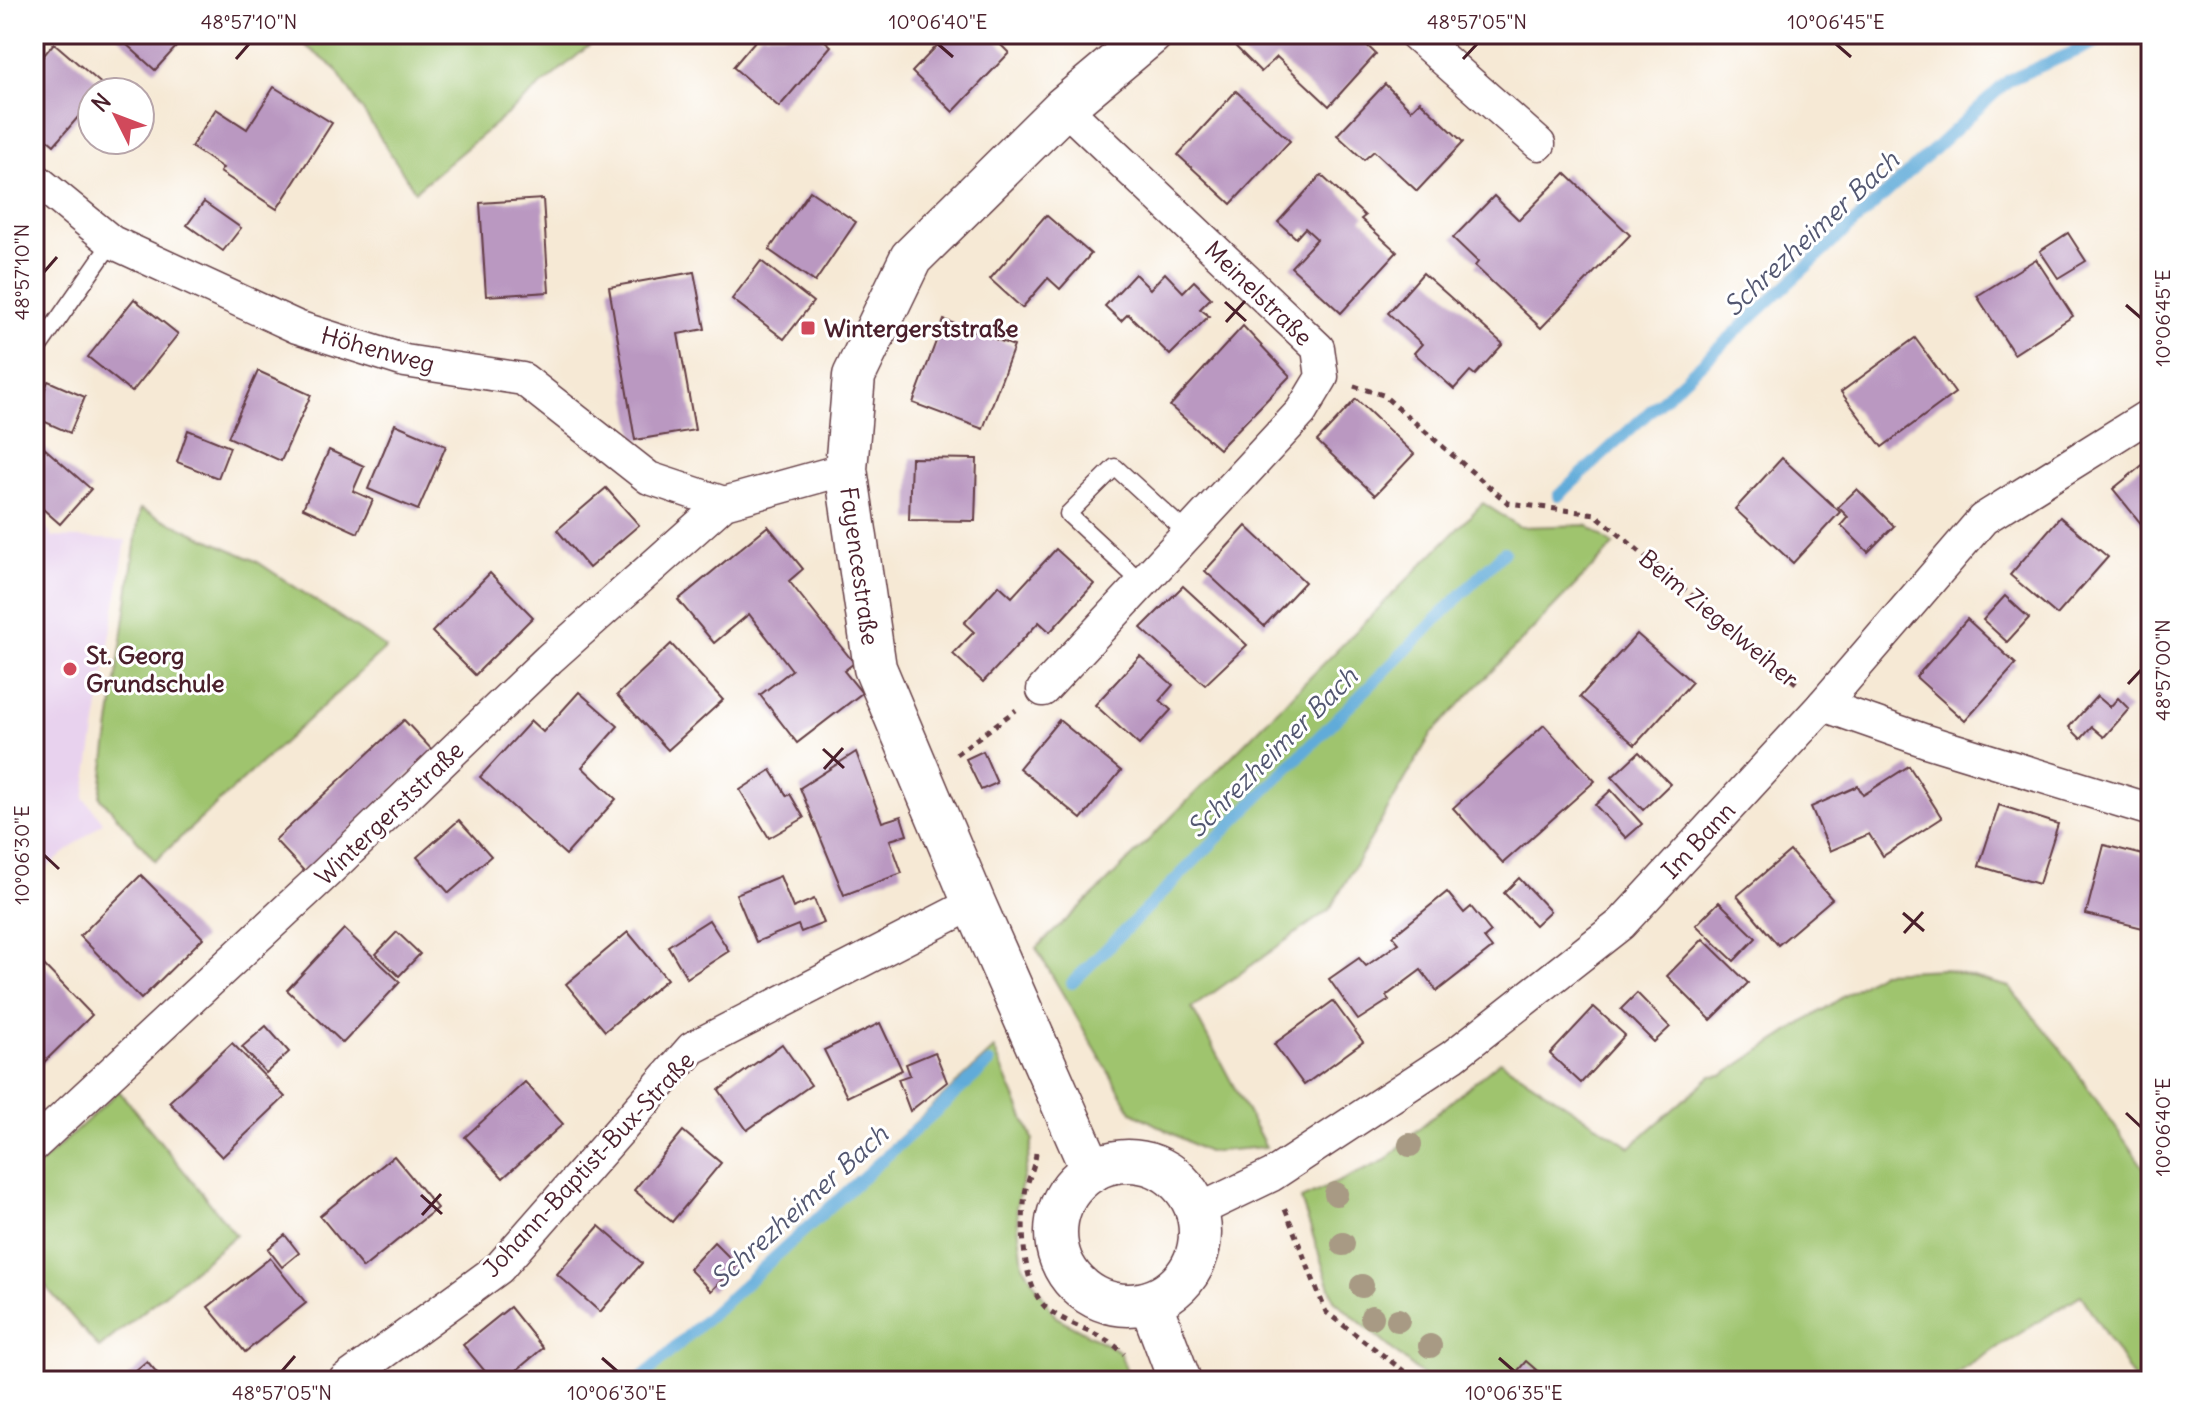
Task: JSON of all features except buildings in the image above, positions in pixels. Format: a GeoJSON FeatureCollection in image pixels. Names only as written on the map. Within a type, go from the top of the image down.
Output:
{"type":"FeatureCollection","features":[{"type":"Feature","properties":{"kind":"street","name":"Fayencestraße"},"geometry":{"type":"LineString","coordinates":[[1092,1171],[875,668],[846,469],[854,376],[911,258],[1064,107],[1151,34]]}},
{"type":"Feature","properties":{"kind":"street"},"geometry":{"type":"LineString","coordinates":[[1415,34],[1539,144]]}},
{"type":"Feature","properties":{"kind":"street","name":"Meinelstraße"},"geometry":{"type":"LineString","coordinates":[[1043,690],[1301,412],[1322,377],[1318,348],[1064,107]]}},
{"type":"Feature","properties":{"kind":"street","name":"Höhenweg"},"geometry":{"type":"LineString","coordinates":[[34,178],[112,242],[297,327],[405,361],[523,379],[649,478],[724,503]]}},
{"type":"Feature","properties":{"kind":"street","name":"Im Bann"},"geometry":{"type":"LineString","coordinates":[[1197,1211],[1272,1175],[1453,1056],[1621,924],[1823,705],[1983,519],[2151,414]]}},
{"type":"Feature","properties":{"kind":"street","name":"Wintergerststraße"},"geometry":{"type":"LineString","coordinates":[[34,1145],[315,884],[549,659],[724,503],[846,469]]}},
{"type":"Feature","properties":{"kind":"street"},"geometry":{"type":"LineString","coordinates":[[1823,705],[1926,741],[2151,810]]}},
{"type":"Feature","properties":{"kind":"street","name":"Johann-Baptist-Bux-Straße"},"geometry":{"type":"LineString","coordinates":[[344,1381],[499,1268],[692,1048],[974,903]]}},
{"type":"Feature","properties":{"kind":"street"},"geometry":{"type":"LineString","coordinates":[[1133,1161],[1154,1166],[1172,1176],[1187,1192],[1197,1211],[1200,1233],[1197,1256],[1187,1276],[1170,1292],[1150,1302],[1127,1305],[1104,1302],[1083,1290],[1067,1273],[1058,1252],[1056,1228],[1061,1205],[1074,1186],[1092,1171],[1112,1163],[1133,1161]]}},
{"type":"Feature","properties":{"kind":"street"},"geometry":{"type":"LineString","coordinates":[[1150,1302],[1180,1381]]}},
{"type":"Feature","properties":{"kind":"lane"},"geometry":{"type":"LineString","coordinates":[[34,354],[112,242]]}},
{"type":"Feature","properties":{"kind":"lane"},"geometry":{"type":"LineString","coordinates":[[1141,582],[1068,514],[1115,467],[1187,533]]}},
{"type":"Feature","properties":{"kind":"path","name":"Beim Ziegelweiher"},"geometry":{"type":"LineString","coordinates":[[1322,377],[1383,395],[1508,503],[1595,514],[1823,705]]}},
{"type":"Feature","properties":{"kind":"path"},"geometry":{"type":"LineString","coordinates":[[922,777],[1043,690]]}},
{"type":"Feature","properties":{"kind":"path"},"geometry":{"type":"LineString","coordinates":[[1036,1146],[1023,1222],[1026,1263],[1033,1290],[1047,1309],[1112,1342],[1128,1362]]}},
{"type":"Feature","properties":{"kind":"path"},"geometry":{"type":"LineString","coordinates":[[1272,1175],[1326,1312],[1417,1381]]}},
{"type":"Feature","properties":{"kind":"shaded area","name":"St. Georg Grundschule"},"geometry":{"type":"Polygon","coordinates":[[[34,511],[53,537],[126,540],[84,798],[103,822],[34,878],[34,511]]]}},
{"type":"Feature","properties":{"kind":"green space"},"geometry":{"type":"Polygon","coordinates":[[[290,34],[603,34],[415,191],[335,68],[290,34]]]}},
{"type":"Feature","properties":{"kind":"green space"},"geometry":{"type":"Polygon","coordinates":[[[1483,503],[1520,527],[1587,525],[1614,545],[1432,733],[1330,909],[1192,1008],[1266,1147],[1207,1152],[1132,1112],[1036,948],[1100,889],[1483,503]]]}},
{"type":"Feature","properties":{"kind":"green space"},"geometry":{"type":"Polygon","coordinates":[[[140,509],[256,561],[386,648],[155,861],[100,797],[140,509]]]}},
{"type":"Feature","properties":{"kind":"green space"},"geometry":{"type":"Polygon","coordinates":[[[1943,969],[2009,987],[2060,1048],[2151,1178],[2151,1381],[2135,1381],[2081,1295],[1944,1381],[1429,1381],[1334,1300],[1301,1199],[1386,1160],[1500,1061],[1630,1147],[1711,1076],[1723,1075],[1881,972],[1943,969]]]}},
{"type":"Feature","properties":{"kind":"green space"},"geometry":{"type":"Polygon","coordinates":[[[994,1049],[1033,1139],[1016,1207],[1023,1265],[1056,1317],[1119,1351],[1131,1381],[638,1381],[994,1049]]]}},
{"type":"Feature","properties":{"kind":"green space"},"geometry":{"type":"Polygon","coordinates":[[[119,1091],[236,1235],[99,1348],[34,1273],[34,1170],[119,1091]]]}},
{"type":"Feature","properties":{"kind":"waterway","name":"Schrezheimer Bach"},"geometry":{"type":"LineString","coordinates":[[1558,496],[2009,80],[2115,34]]}},
{"type":"Feature","properties":{"kind":"waterway","name":"Schrezheimer Bach"},"geometry":{"type":"LineString","coordinates":[[1072,983],[1504,552]]}},
{"type":"Feature","properties":{"kind":"waterway","name":"Schrezheimer Bach"},"geometry":{"type":"LineString","coordinates":[[638,1381],[989,1063]]}},
{"type":"Feature","properties":{"kind":"place","name":"Wintergerststraße"},"geometry":{"type":"Point","coordinates":[808,328]}},
{"type":"Feature","properties":{"kind":"place","name":"St. Georg Grundschule"},"geometry":{"type":"Point","coordinates":[70,669]}}]}
